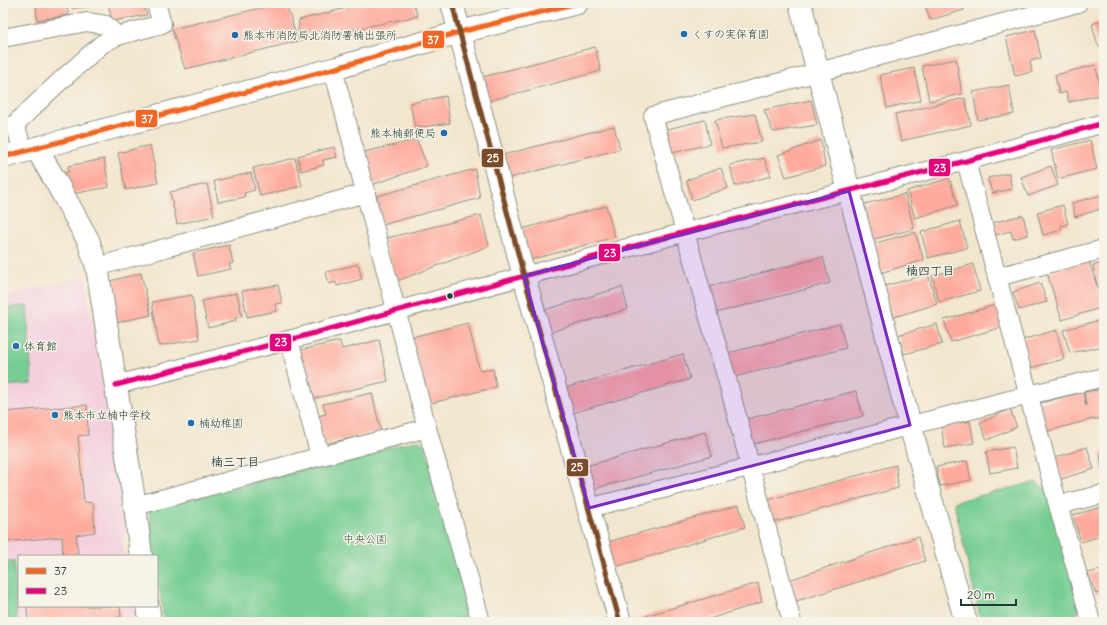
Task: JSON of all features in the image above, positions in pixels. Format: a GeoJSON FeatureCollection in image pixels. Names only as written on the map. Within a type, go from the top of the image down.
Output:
{"type":"FeatureCollection","features":[{"type":"Feature","properties":{"kind":"street"},"geometry":{"type":"LineString","coordinates":[[141,555],[135,506],[97,267],[88,240],[54,180],[21,152],[15,124],[102,44],[117,36],[162,24],[156,3]]}},
{"type":"Feature","properties":{"kind":"street"},"geometry":{"type":"LineString","coordinates":[[452,3],[524,276],[620,622]]}},
{"type":"Feature","properties":{"kind":"street"},"geometry":{"type":"LineString","coordinates":[[21,152],[333,69],[460,32],[577,3]]}},
{"type":"Feature","properties":{"kind":"street"},"geometry":{"type":"LineString","coordinates":[[800,3],[910,425],[966,622]]}},
{"type":"Feature","properties":{"kind":"street"},"geometry":{"type":"LineString","coordinates":[[792,622],[727,379],[653,116],[1078,3]]}},
{"type":"Feature","properties":{"kind":"street"},"geometry":{"type":"LineString","coordinates":[[3,38],[86,22],[106,25],[117,36]]}},
{"type":"Feature","properties":{"kind":"street"},"geometry":{"type":"LineString","coordinates":[[333,69],[427,428],[481,622]]}},
{"type":"Feature","properties":{"kind":"street"},"geometry":{"type":"LineString","coordinates":[[116,385],[290,340],[686,232],[966,161],[1104,123]]}},
{"type":"Feature","properties":{"kind":"street"},"geometry":{"type":"LineString","coordinates":[[966,161],[1058,505],[1091,622]]}},
{"type":"Feature","properties":{"kind":"street"},"geometry":{"type":"LineString","coordinates":[[97,267],[366,193]]}},
{"type":"Feature","properties":{"kind":"street"},"geometry":{"type":"LineString","coordinates":[[997,277],[1104,249]]}},
{"type":"Feature","properties":{"kind":"street"},"geometry":{"type":"LineString","coordinates":[[290,340],[320,456]]}},
{"type":"Feature","properties":{"kind":"street"},"geometry":{"type":"LineString","coordinates":[[589,508],[910,425],[1104,377]]}},
{"type":"Feature","properties":{"kind":"street"},"geometry":{"type":"LineString","coordinates":[[135,506],[427,428]]}},
{"type":"Feature","properties":{"kind":"street"},"geometry":{"type":"LineString","coordinates":[[1058,505],[1104,494]]}},
{"type":"Feature","properties":{"kind":"street"},"geometry":{"type":"LineString","coordinates":[[148,607],[150,622]]}},
{"type":"Feature","properties":{"kind":"highlighted area"},"geometry":{"type":"Polygon","coordinates":[[[849,191],[910,425],[589,508],[524,276],[849,191]]]}},
{"type":"Feature","properties":{"kind":"shaded area","name":"熊本市立楠中学校"},"geometry":{"type":"Polygon","coordinates":[[[85,277],[128,533],[122,539],[123,553],[129,555],[18,555],[18,607],[136,607],[138,622],[3,622],[3,297],[85,277]]]}},
{"type":"Feature","properties":{"kind":"green space","name":"体育館"},"geometry":{"type":"Polygon","coordinates":[[[27,306],[32,384],[3,386],[3,308],[27,306]]]}},
{"type":"Feature","properties":{"kind":"green space","name":"中央公園"},"geometry":{"type":"Polygon","coordinates":[[[418,440],[425,445],[473,622],[164,622],[158,577],[158,555],[155,555],[149,510],[418,440]]]}},
{"type":"Feature","properties":{"kind":"green space"},"geometry":{"type":"Polygon","coordinates":[[[1036,482],[1051,493],[1079,607],[1076,616],[1055,622],[981,622],[954,502],[1036,482]]]}},
{"type":"Feature","properties":{"kind":"green space"},"geometry":{"type":"Polygon","coordinates":[[[3,561],[14,561],[17,622],[3,622],[3,561]]]}},
{"type":"Feature","properties":{"kind":"building"},"geometry":{"type":"Polygon","coordinates":[[[36,3],[65,3],[69,15],[37,20],[36,3]]]}},
{"type":"Feature","properties":{"kind":"building"},"geometry":{"type":"Polygon","coordinates":[[[71,3],[101,3],[102,6],[72,8],[71,3]]]}},
{"type":"Feature","properties":{"kind":"building"},"geometry":{"type":"Polygon","coordinates":[[[108,3],[143,3],[147,15],[112,21],[108,3]]]}},
{"type":"Feature","properties":{"kind":"building","name":"熊本市消防局北消防署楠出張所"},"geometry":{"type":"Polygon","coordinates":[[[286,3],[298,41],[185,69],[172,29],[286,3]]]}},
{"type":"Feature","properties":{"kind":"building"},"geometry":{"type":"Polygon","coordinates":[[[366,3],[413,3],[418,16],[298,41],[299,20],[366,3]]]}},
{"type":"Feature","properties":{"kind":"building"},"geometry":{"type":"Polygon","coordinates":[[[925,3],[962,3],[964,10],[930,20],[925,3]]]}},
{"type":"Feature","properties":{"kind":"building"},"geometry":{"type":"Polygon","coordinates":[[[969,3],[984,3],[971,7],[969,3]]]}},
{"type":"Feature","properties":{"kind":"building"},"geometry":{"type":"Polygon","coordinates":[[[1104,20],[1104,44],[1098,46],[1092,24],[1104,20]]]}},
{"type":"Feature","properties":{"kind":"building"},"geometry":{"type":"Polygon","coordinates":[[[1035,30],[1041,58],[1030,61],[1032,72],[1015,76],[1006,37],[1035,30]]]}},
{"type":"Feature","properties":{"kind":"building"},"geometry":{"type":"Polygon","coordinates":[[[595,47],[601,71],[488,101],[482,77],[595,47]]]}},
{"type":"Feature","properties":{"kind":"building"},"geometry":{"type":"Polygon","coordinates":[[[956,59],[962,94],[929,101],[922,66],[956,59]]]}},
{"type":"Feature","properties":{"kind":"building"},"geometry":{"type":"Polygon","coordinates":[[[1095,65],[1103,94],[1069,102],[1066,92],[1059,94],[1055,75],[1095,65]]]}},
{"type":"Feature","properties":{"kind":"building"},"geometry":{"type":"Polygon","coordinates":[[[914,68],[921,100],[887,108],[880,75],[914,68]]]}},
{"type":"Feature","properties":{"kind":"building"},"geometry":{"type":"Polygon","coordinates":[[[1009,85],[1014,114],[978,120],[973,92],[1009,85]]]}},
{"type":"Feature","properties":{"kind":"building"},"geometry":{"type":"Polygon","coordinates":[[[446,96],[450,123],[415,128],[410,103],[446,96]]]}},
{"type":"Feature","properties":{"kind":"building"},"geometry":{"type":"Polygon","coordinates":[[[965,98],[971,125],[901,141],[895,114],[965,98]]]}},
{"type":"Feature","properties":{"kind":"building"},"geometry":{"type":"Polygon","coordinates":[[[811,100],[817,125],[773,132],[764,110],[811,100]]]}},
{"type":"Feature","properties":{"kind":"building"},"geometry":{"type":"Polygon","coordinates":[[[755,114],[762,142],[722,148],[715,120],[755,114]]]}},
{"type":"Feature","properties":{"kind":"building"},"geometry":{"type":"Polygon","coordinates":[[[705,120],[710,144],[672,153],[667,129],[705,120]]]}},
{"type":"Feature","properties":{"kind":"building"},"geometry":{"type":"Polygon","coordinates":[[[614,126],[620,149],[509,178],[503,155],[614,126]]]}},
{"type":"Feature","properties":{"kind":"building"},"geometry":{"type":"Polygon","coordinates":[[[417,140],[427,166],[368,186],[359,153],[417,140]]]}},
{"type":"Feature","properties":{"kind":"building"},"geometry":{"type":"Polygon","coordinates":[[[821,140],[825,166],[786,177],[778,155],[821,140]]]}},
{"type":"Feature","properties":{"kind":"building"},"geometry":{"type":"Polygon","coordinates":[[[1090,140],[1097,169],[1058,179],[1051,150],[1090,140]]]}},
{"type":"Feature","properties":{"kind":"building"},"geometry":{"type":"Polygon","coordinates":[[[150,145],[158,183],[126,190],[118,153],[150,145]]]}},
{"type":"Feature","properties":{"kind":"building"},"geometry":{"type":"Polygon","coordinates":[[[334,147],[337,157],[323,160],[324,165],[301,171],[298,156],[334,147]]]}},
{"type":"Feature","properties":{"kind":"building"},"geometry":{"type":"Polygon","coordinates":[[[1104,154],[1104,167],[1100,155],[1104,154]]]}},
{"type":"Feature","properties":{"kind":"building"},"geometry":{"type":"Polygon","coordinates":[[[295,158],[302,186],[260,196],[253,168],[295,158]]]}},
{"type":"Feature","properties":{"kind":"building"},"geometry":{"type":"Polygon","coordinates":[[[764,158],[771,176],[735,186],[730,165],[764,158]]]}},
{"type":"Feature","properties":{"kind":"building"},"geometry":{"type":"Polygon","coordinates":[[[104,159],[109,187],[66,195],[62,173],[69,172],[68,166],[104,159]]]}},
{"type":"Feature","properties":{"kind":"building"},"geometry":{"type":"Polygon","coordinates":[[[1051,166],[1058,185],[1028,196],[1021,177],[1051,166]]]}},
{"type":"Feature","properties":{"kind":"building"},"geometry":{"type":"Polygon","coordinates":[[[721,168],[728,188],[692,200],[687,180],[721,168]]]}},
{"type":"Feature","properties":{"kind":"building"},"geometry":{"type":"Polygon","coordinates":[[[475,169],[480,198],[382,225],[377,196],[475,169]]]}},
{"type":"Feature","properties":{"kind":"building"},"geometry":{"type":"Polygon","coordinates":[[[251,173],[255,190],[244,193],[245,197],[218,202],[214,181],[251,173]]]}},
{"type":"Feature","properties":{"kind":"building"},"geometry":{"type":"Polygon","coordinates":[[[1009,173],[1012,189],[992,193],[988,178],[1009,173]]]}},
{"type":"Feature","properties":{"kind":"building"},"geometry":{"type":"Polygon","coordinates":[[[949,178],[958,205],[915,218],[907,191],[949,178]]]}},
{"type":"Feature","properties":{"kind":"building"},"geometry":{"type":"Polygon","coordinates":[[[207,184],[214,216],[177,224],[170,192],[207,184]]]}},
{"type":"Feature","properties":{"kind":"building"},"geometry":{"type":"Polygon","coordinates":[[[905,194],[914,229],[870,240],[861,205],[905,194]]]}},
{"type":"Feature","properties":{"kind":"building"},"geometry":{"type":"Polygon","coordinates":[[[1102,195],[1104,208],[1075,217],[1072,203],[1102,195]]]}},
{"type":"Feature","properties":{"kind":"building"},"geometry":{"type":"Polygon","coordinates":[[[1063,205],[1068,224],[1061,226],[1062,230],[1043,235],[1037,212],[1063,205]]]}},
{"type":"Feature","properties":{"kind":"building"},"geometry":{"type":"Polygon","coordinates":[[[606,206],[615,237],[526,261],[518,230],[606,206]]]}},
{"type":"Feature","properties":{"kind":"building"},"geometry":{"type":"Polygon","coordinates":[[[481,215],[489,246],[397,281],[383,239],[481,215]]]}},
{"type":"Feature","properties":{"kind":"building"},"geometry":{"type":"Polygon","coordinates":[[[1023,215],[1028,235],[1013,239],[1011,231],[995,235],[992,223],[1023,215]]]}},
{"type":"Feature","properties":{"kind":"building"},"geometry":{"type":"Polygon","coordinates":[[[960,221],[967,248],[928,258],[921,232],[960,221]]]}},
{"type":"Feature","properties":{"kind":"building"},"geometry":{"type":"Polygon","coordinates":[[[915,232],[924,260],[880,273],[872,244],[915,232]]]}},
{"type":"Feature","properties":{"kind":"building"},"geometry":{"type":"Polygon","coordinates":[[[229,245],[233,263],[229,264],[231,269],[198,276],[193,253],[229,245]]]}},
{"type":"Feature","properties":{"kind":"building"},"geometry":{"type":"Polygon","coordinates":[[[823,257],[830,283],[708,315],[701,289],[823,257]]]}},
{"type":"Feature","properties":{"kind":"building"},"geometry":{"type":"Polygon","coordinates":[[[1089,261],[1097,286],[1093,265],[1104,263],[1104,287],[1098,288],[1103,307],[1062,320],[1047,273],[1089,261]]]}},
{"type":"Feature","properties":{"kind":"building"},"geometry":{"type":"Polygon","coordinates":[[[358,264],[362,279],[337,286],[336,282],[329,284],[326,272],[358,264]]]}},
{"type":"Feature","properties":{"kind":"building"},"geometry":{"type":"Polygon","coordinates":[[[973,264],[980,291],[939,302],[932,276],[973,264]]]}},
{"type":"Feature","properties":{"kind":"building"},"geometry":{"type":"Polygon","coordinates":[[[141,273],[151,315],[115,323],[106,282],[141,273]]]}},
{"type":"Feature","properties":{"kind":"building"},"geometry":{"type":"Polygon","coordinates":[[[928,274],[937,304],[894,317],[885,286],[928,274]]]}},
{"type":"Feature","properties":{"kind":"building"},"geometry":{"type":"Polygon","coordinates":[[[1040,283],[1047,302],[1019,310],[1013,292],[1040,283]]]}},
{"type":"Feature","properties":{"kind":"building"},"geometry":{"type":"Polygon","coordinates":[[[278,285],[282,303],[275,304],[277,311],[247,317],[242,291],[278,285]]]}},
{"type":"Feature","properties":{"kind":"building"},"geometry":{"type":"Polygon","coordinates":[[[622,287],[628,309],[547,333],[541,311],[622,287]]]}},
{"type":"Feature","properties":{"kind":"building"},"geometry":{"type":"Polygon","coordinates":[[[237,293],[242,316],[235,318],[236,321],[208,328],[202,301],[237,293]]]}},
{"type":"Feature","properties":{"kind":"building"},"geometry":{"type":"Polygon","coordinates":[[[192,295],[199,339],[159,346],[152,302],[192,295]]]}},
{"type":"Feature","properties":{"kind":"building"},"geometry":{"type":"Polygon","coordinates":[[[999,304],[1006,326],[951,342],[944,320],[999,304]]]}},
{"type":"Feature","properties":{"kind":"building"},"geometry":{"type":"Polygon","coordinates":[[[1104,319],[1104,346],[1070,353],[1063,330],[1104,319]]]}},
{"type":"Feature","properties":{"kind":"building"},"geometry":{"type":"Polygon","coordinates":[[[468,323],[480,371],[493,369],[496,387],[428,404],[412,337],[468,323]]]}},
{"type":"Feature","properties":{"kind":"building"},"geometry":{"type":"Polygon","coordinates":[[[840,324],[846,348],[727,379],[721,355],[840,324]]]}},
{"type":"Feature","properties":{"kind":"building"},"geometry":{"type":"Polygon","coordinates":[[[937,324],[942,344],[904,354],[898,335],[937,324]]]}},
{"type":"Feature","properties":{"kind":"building"},"geometry":{"type":"Polygon","coordinates":[[[1056,330],[1064,359],[1030,368],[1022,340],[1056,330]]]}},
{"type":"Feature","properties":{"kind":"building"},"geometry":{"type":"Polygon","coordinates":[[[379,340],[388,381],[308,400],[296,351],[340,341],[342,349],[379,340]]]}},
{"type":"Feature","properties":{"kind":"building"},"geometry":{"type":"Polygon","coordinates":[[[683,354],[690,379],[569,414],[561,389],[683,354]]]}},
{"type":"Feature","properties":{"kind":"building"},"geometry":{"type":"Polygon","coordinates":[[[1104,389],[1104,418],[1089,420],[1048,431],[1040,403],[1083,392],[1086,406],[1084,392],[1104,389]]]}},
{"type":"Feature","properties":{"kind":"building"},"geometry":{"type":"Polygon","coordinates":[[[856,391],[863,416],[749,445],[743,420],[856,391]]]}},
{"type":"Feature","properties":{"kind":"building"},"geometry":{"type":"Polygon","coordinates":[[[372,393],[381,432],[318,445],[312,418],[326,414],[323,404],[372,393]]]}},
{"type":"Feature","properties":{"kind":"building"},"geometry":{"type":"Polygon","coordinates":[[[87,405],[88,435],[78,436],[84,502],[93,503],[95,532],[76,535],[78,555],[63,555],[62,537],[3,542],[3,412],[87,405]]]}},
{"type":"Feature","properties":{"kind":"building"},"geometry":{"type":"Polygon","coordinates":[[[1010,409],[1017,427],[987,440],[980,423],[1010,409]]]}},
{"type":"Feature","properties":{"kind":"building"},"geometry":{"type":"Polygon","coordinates":[[[970,421],[974,443],[945,448],[941,426],[970,421]]]}},
{"type":"Feature","properties":{"kind":"building"},"geometry":{"type":"Polygon","coordinates":[[[705,432],[712,456],[590,490],[583,467],[705,432]]]}},
{"type":"Feature","properties":{"kind":"building"},"geometry":{"type":"Polygon","coordinates":[[[1013,447],[1017,468],[990,473],[986,452],[1013,447]]]}},
{"type":"Feature","properties":{"kind":"building"},"geometry":{"type":"Polygon","coordinates":[[[1087,447],[1094,469],[1055,481],[1048,460],[1087,447]]]}},
{"type":"Feature","properties":{"kind":"building"},"geometry":{"type":"Polygon","coordinates":[[[1104,451],[1104,468],[1102,469],[1100,452],[1104,451]]]}},
{"type":"Feature","properties":{"kind":"building"},"geometry":{"type":"Polygon","coordinates":[[[967,461],[971,480],[940,486],[936,467],[967,461]]]}},
{"type":"Feature","properties":{"kind":"building"},"geometry":{"type":"Polygon","coordinates":[[[896,465],[898,488],[772,523],[764,501],[896,465]]]}},
{"type":"Feature","properties":{"kind":"building"},"geometry":{"type":"Polygon","coordinates":[[[739,505],[745,527],[612,568],[604,543],[739,505]]]}},
{"type":"Feature","properties":{"kind":"building"},"geometry":{"type":"Polygon","coordinates":[[[1103,507],[1104,535],[1081,542],[1073,515],[1103,507]]]}},
{"type":"Feature","properties":{"kind":"building"},"geometry":{"type":"Polygon","coordinates":[[[918,537],[925,561],[787,604],[786,581],[918,537]]]}},
{"type":"Feature","properties":{"kind":"building"},"geometry":{"type":"Polygon","coordinates":[[[1104,569],[1104,592],[1096,594],[1088,573],[1104,569]]]}},
{"type":"Feature","properties":{"kind":"building"},"geometry":{"type":"Polygon","coordinates":[[[758,583],[762,602],[700,622],[625,622],[758,583]]]}},
{"type":"Feature","properties":{"kind":"building"},"geometry":{"type":"Polygon","coordinates":[[[27,607],[120,607],[121,617],[58,622],[28,622],[27,607]]]}},
{"type":"Feature","properties":{"kind":"transit line","name":"25"},"geometry":{"type":"LineString","coordinates":[[452,3],[524,276],[620,622]]}},
{"type":"Feature","properties":{"kind":"transit line","name":"37"},"geometry":{"type":"LineString","coordinates":[[3,157],[333,69],[460,32],[577,3]]}},
{"type":"Feature","properties":{"kind":"transit line","name":"23"},"geometry":{"type":"LineString","coordinates":[[116,385],[289,340],[686,232],[966,161],[1104,123]]}},
{"type":"Feature","properties":{"kind":"place","name":"くすの実保育園"},"geometry":{"type":"Point","coordinates":[684,34]}},
{"type":"Feature","properties":{"kind":"place","name":"熊本市消防局北消防署楠出張所"},"geometry":{"type":"Point","coordinates":[235,35]}},
{"type":"Feature","properties":{"kind":"place","name":"熊本楠郵便局"},"geometry":{"type":"Point","coordinates":[444,133]}},
{"type":"Feature","properties":{"kind":"place","name":"体育館"},"geometry":{"type":"Point","coordinates":[16,346]}},
{"type":"Feature","properties":{"kind":"place","name":"熊本市立楠中学校"},"geometry":{"type":"Point","coordinates":[55,415]}},
{"type":"Feature","properties":{"kind":"place","name":"楠幼稚園"},"geometry":{"type":"Point","coordinates":[191,423]}},
{"type":"Feature","properties":{"kind":"district","name":"楠四丁目"},"geometry":{"type":"Point","coordinates":[930,270]}},
{"type":"Feature","properties":{"kind":"district","name":"楠三丁目"},"geometry":{"type":"Point","coordinates":[235,461]}}]}
